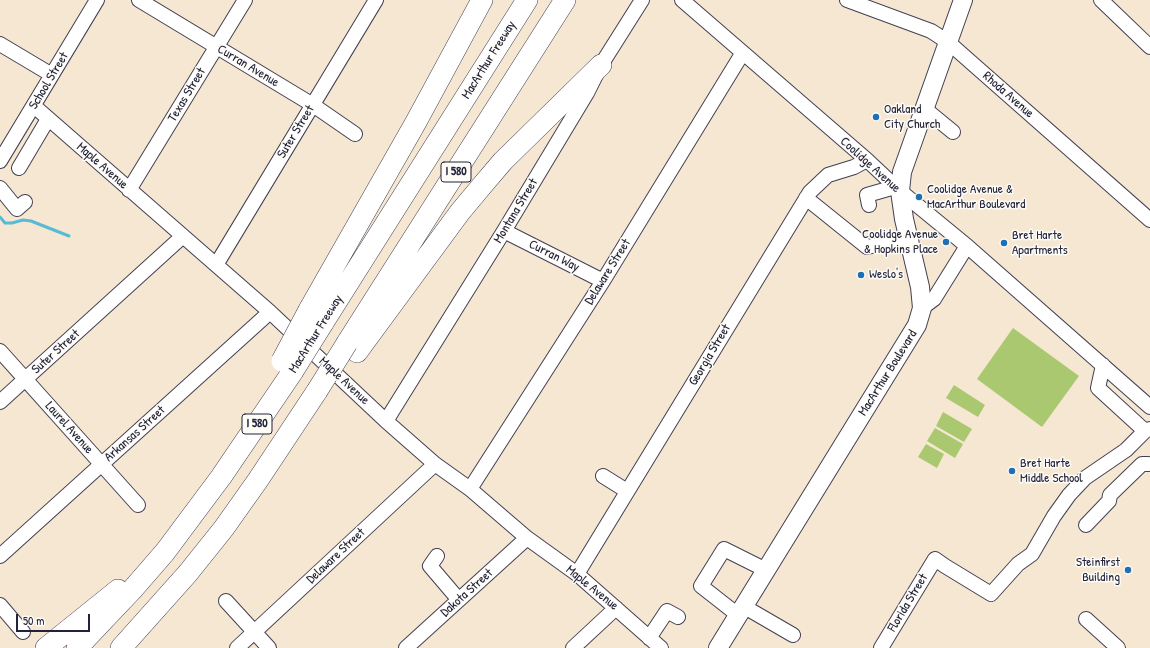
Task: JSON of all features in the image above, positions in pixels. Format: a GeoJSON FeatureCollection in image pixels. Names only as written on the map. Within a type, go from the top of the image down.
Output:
{"type":"FeatureCollection","features":[{"type":"Feature","properties":{"kind":"highway"},"geometry":{"type":"LineString","coordinates":[[77,648],[132,590],[165,552],[221,477],[316,316],[416,122],[482,0]]}},
{"type":"Feature","properties":{"kind":"highway","name":"MacArthur Freeway"},"geometry":{"type":"LineString","coordinates":[[316,316],[527,0]]}},
{"type":"Feature","properties":{"kind":"highway","name":"I 580"},"geometry":{"type":"LineString","coordinates":[[352,348],[565,0]]}},
{"type":"Feature","properties":{"kind":"highway"},"geometry":{"type":"LineString","coordinates":[[121,648],[188,573],[224,528],[258,480],[296,434],[352,348],[460,212],[503,162],[601,65]]}},
{"type":"Feature","properties":{"kind":"highway"},"geometry":{"type":"LineString","coordinates":[[46,648],[165,552]]}},
{"type":"Feature","properties":{"kind":"highway"},"geometry":{"type":"LineString","coordinates":[[139,648],[188,573]]}},
{"type":"Feature","properties":{"kind":"main road","name":"MacArthur Boulevard"},"geometry":{"type":"LineString","coordinates":[[718,648],[917,325],[922,308],[920,287],[897,189],[963,0]]}},
{"type":"Feature","properties":{"kind":"street","name":"School Street"},"geometry":{"type":"LineString","coordinates":[[0,161],[97,0]]}},
{"type":"Feature","properties":{"kind":"street","name":"Curran Avenue"},"geometry":{"type":"LineString","coordinates":[[139,0],[313,105],[355,134]]}},
{"type":"Feature","properties":{"kind":"street","name":"Texas Street"},"geometry":{"type":"LineString","coordinates":[[129,190],[245,0]]}},
{"type":"Feature","properties":{"kind":"street","name":"Suter Street"},"geometry":{"type":"LineString","coordinates":[[216,265],[376,0]]}},
{"type":"Feature","properties":{"kind":"street","name":"Montana Street"},"geometry":{"type":"LineString","coordinates":[[386,421],[588,93],[601,65],[642,0]]}},
{"type":"Feature","properties":{"kind":"street","name":"Coolidge Avenue"},"geometry":{"type":"LineString","coordinates":[[682,0],[742,54],[867,160],[897,189],[967,246],[1150,407]]}},
{"type":"Feature","properties":{"kind":"street","name":"Rhoda Avenue"},"geometry":{"type":"LineString","coordinates":[[847,0],[931,31],[948,42],[1150,220]]}},
{"type":"Feature","properties":{"kind":"street"},"geometry":{"type":"LineString","coordinates":[[1101,0],[1150,47]]}},
{"type":"Feature","properties":{"kind":"street"},"geometry":{"type":"LineString","coordinates":[[0,44],[52,75]]}},
{"type":"Feature","properties":{"kind":"street","name":"Delaware Street"},"geometry":{"type":"LineString","coordinates":[[470,489],[603,281],[742,54]]}},
{"type":"Feature","properties":{"kind":"street","name":"Maple Avenue"},"geometry":{"type":"LineString","coordinates":[[34,106],[270,312],[386,421],[435,464],[470,489],[527,538],[577,574],[661,648]]}},
{"type":"Feature","properties":{"kind":"street"},"geometry":{"type":"LineString","coordinates":[[925,109],[953,132]]}},
{"type":"Feature","properties":{"kind":"street"},"geometry":{"type":"LineString","coordinates":[[19,168],[48,119]]}},
{"type":"Feature","properties":{"kind":"street"},"geometry":{"type":"LineString","coordinates":[[10,145],[27,154]]}},
{"type":"Feature","properties":{"kind":"street","name":"Georgia Street"},"geometry":{"type":"LineString","coordinates":[[577,574],[810,192],[828,175],[854,167],[867,160]]}},
{"type":"Feature","properties":{"kind":"street"},"geometry":{"type":"LineString","coordinates":[[0,188],[17,209],[25,202]]}},
{"type":"Feature","properties":{"kind":"street"},"geometry":{"type":"LineString","coordinates":[[870,205],[867,195],[897,189]]}},
{"type":"Feature","properties":{"kind":"street"},"geometry":{"type":"LineString","coordinates":[[806,198],[867,247],[908,239]]}},
{"type":"Feature","properties":{"kind":"street","name":"Curran Way"},"geometry":{"type":"LineString","coordinates":[[504,230],[603,281]]}},
{"type":"Feature","properties":{"kind":"street","name":"Suter Street"},"geometry":{"type":"LineString","coordinates":[[0,402],[183,236]]}},
{"type":"Feature","properties":{"kind":"street"},"geometry":{"type":"LineString","coordinates":[[922,308],[934,299],[967,246]]}},
{"type":"Feature","properties":{"kind":"street","name":"Arkansas Street"},"geometry":{"type":"LineString","coordinates":[[0,556],[270,312]]}},
{"type":"Feature","properties":{"kind":"street","name":"Laurel Avenue"},"geometry":{"type":"LineString","coordinates":[[0,351],[138,505]]}},
{"type":"Feature","properties":{"kind":"street"},"geometry":{"type":"LineString","coordinates":[[1103,365],[1098,388],[1148,430]]}},
{"type":"Feature","properties":{"kind":"street","name":"Florida Street"},"geometry":{"type":"LineString","coordinates":[[881,648],[935,559],[991,594],[1018,564],[1032,554],[1054,516],[1069,495],[1085,478],[1126,450],[1148,430]]}},
{"type":"Feature","properties":{"kind":"street"},"geometry":{"type":"LineString","coordinates":[[1086,525],[1109,501],[1110,494],[1142,464],[1149,462]]}},
{"type":"Feature","properties":{"kind":"street","name":"Delaware Street"},"geometry":{"type":"LineString","coordinates":[[237,648],[435,464]]}},
{"type":"Feature","properties":{"kind":"street"},"geometry":{"type":"LineString","coordinates":[[603,476],[627,491]]}},
{"type":"Feature","properties":{"kind":"street","name":"Dakota Street"},"geometry":{"type":"LineString","coordinates":[[406,648],[527,538]]}},
{"type":"Feature","properties":{"kind":"street"},"geometry":{"type":"LineString","coordinates":[[766,570],[724,549],[701,586],[741,611],[793,635]]}},
{"type":"Feature","properties":{"kind":"street"},"geometry":{"type":"LineString","coordinates":[[437,556],[430,566],[459,600]]}},
{"type":"Feature","properties":{"kind":"street"},"geometry":{"type":"LineString","coordinates":[[226,601],[269,648]]}},
{"type":"Feature","properties":{"kind":"street"},"geometry":{"type":"LineString","coordinates":[[0,605],[23,632]]}},
{"type":"Feature","properties":{"kind":"street"},"geometry":{"type":"LineString","coordinates":[[647,635],[659,607]]}},
{"type":"Feature","properties":{"kind":"street"},"geometry":{"type":"LineString","coordinates":[[573,648],[616,608]]}},
{"type":"Feature","properties":{"kind":"street"},"geometry":{"type":"LineString","coordinates":[[647,635],[666,611],[678,617]]}},
{"type":"Feature","properties":{"kind":"street"},"geometry":{"type":"LineString","coordinates":[[1086,619],[1118,648]]}},
{"type":"Feature","properties":{"kind":"green space"},"geometry":{"type":"Polygon","coordinates":[[[1013,328],[1079,376],[1042,427],[977,379],[1013,328]]]}},
{"type":"Feature","properties":{"kind":"green space"},"geometry":{"type":"Polygon","coordinates":[[[954,385],[985,405],[978,417],[946,398],[954,385]]]}},
{"type":"Feature","properties":{"kind":"green space"},"geometry":{"type":"Polygon","coordinates":[[[943,412],[972,429],[964,442],[936,426],[943,412]]]}},
{"type":"Feature","properties":{"kind":"green space"},"geometry":{"type":"Polygon","coordinates":[[[935,428],[963,444],[955,458],[927,441],[935,428]]]}},
{"type":"Feature","properties":{"kind":"green space"},"geometry":{"type":"Polygon","coordinates":[[[926,444],[944,454],[937,468],[918,457],[926,444]]]}},
{"type":"Feature","properties":{"kind":"waterway"},"geometry":{"type":"LineString","coordinates":[[0,217],[5,223],[23,220],[31,221],[69,236]]}},
{"type":"Feature","properties":{"kind":"place","name":"Oakland City Church"},"geometry":{"type":"Point","coordinates":[876,117]}},
{"type":"Feature","properties":{"kind":"place","name":"Coolidge Avenue & MacArthur Boulevard"},"geometry":{"type":"Point","coordinates":[919,197]}},
{"type":"Feature","properties":{"kind":"place","name":"Coolidge Avenue & Hopkins Place"},"geometry":{"type":"Point","coordinates":[946,242]}},
{"type":"Feature","properties":{"kind":"place","name":"Bret Harte Apartments"},"geometry":{"type":"Point","coordinates":[1004,243]}},
{"type":"Feature","properties":{"kind":"place","name":"Weslo's"},"geometry":{"type":"Point","coordinates":[861,275]}},
{"type":"Feature","properties":{"kind":"place","name":"Bret Harte Middle School"},"geometry":{"type":"Point","coordinates":[1012,471]}},
{"type":"Feature","properties":{"kind":"place","name":"Steinfirst Building"},"geometry":{"type":"Point","coordinates":[1128,570]}}]}
